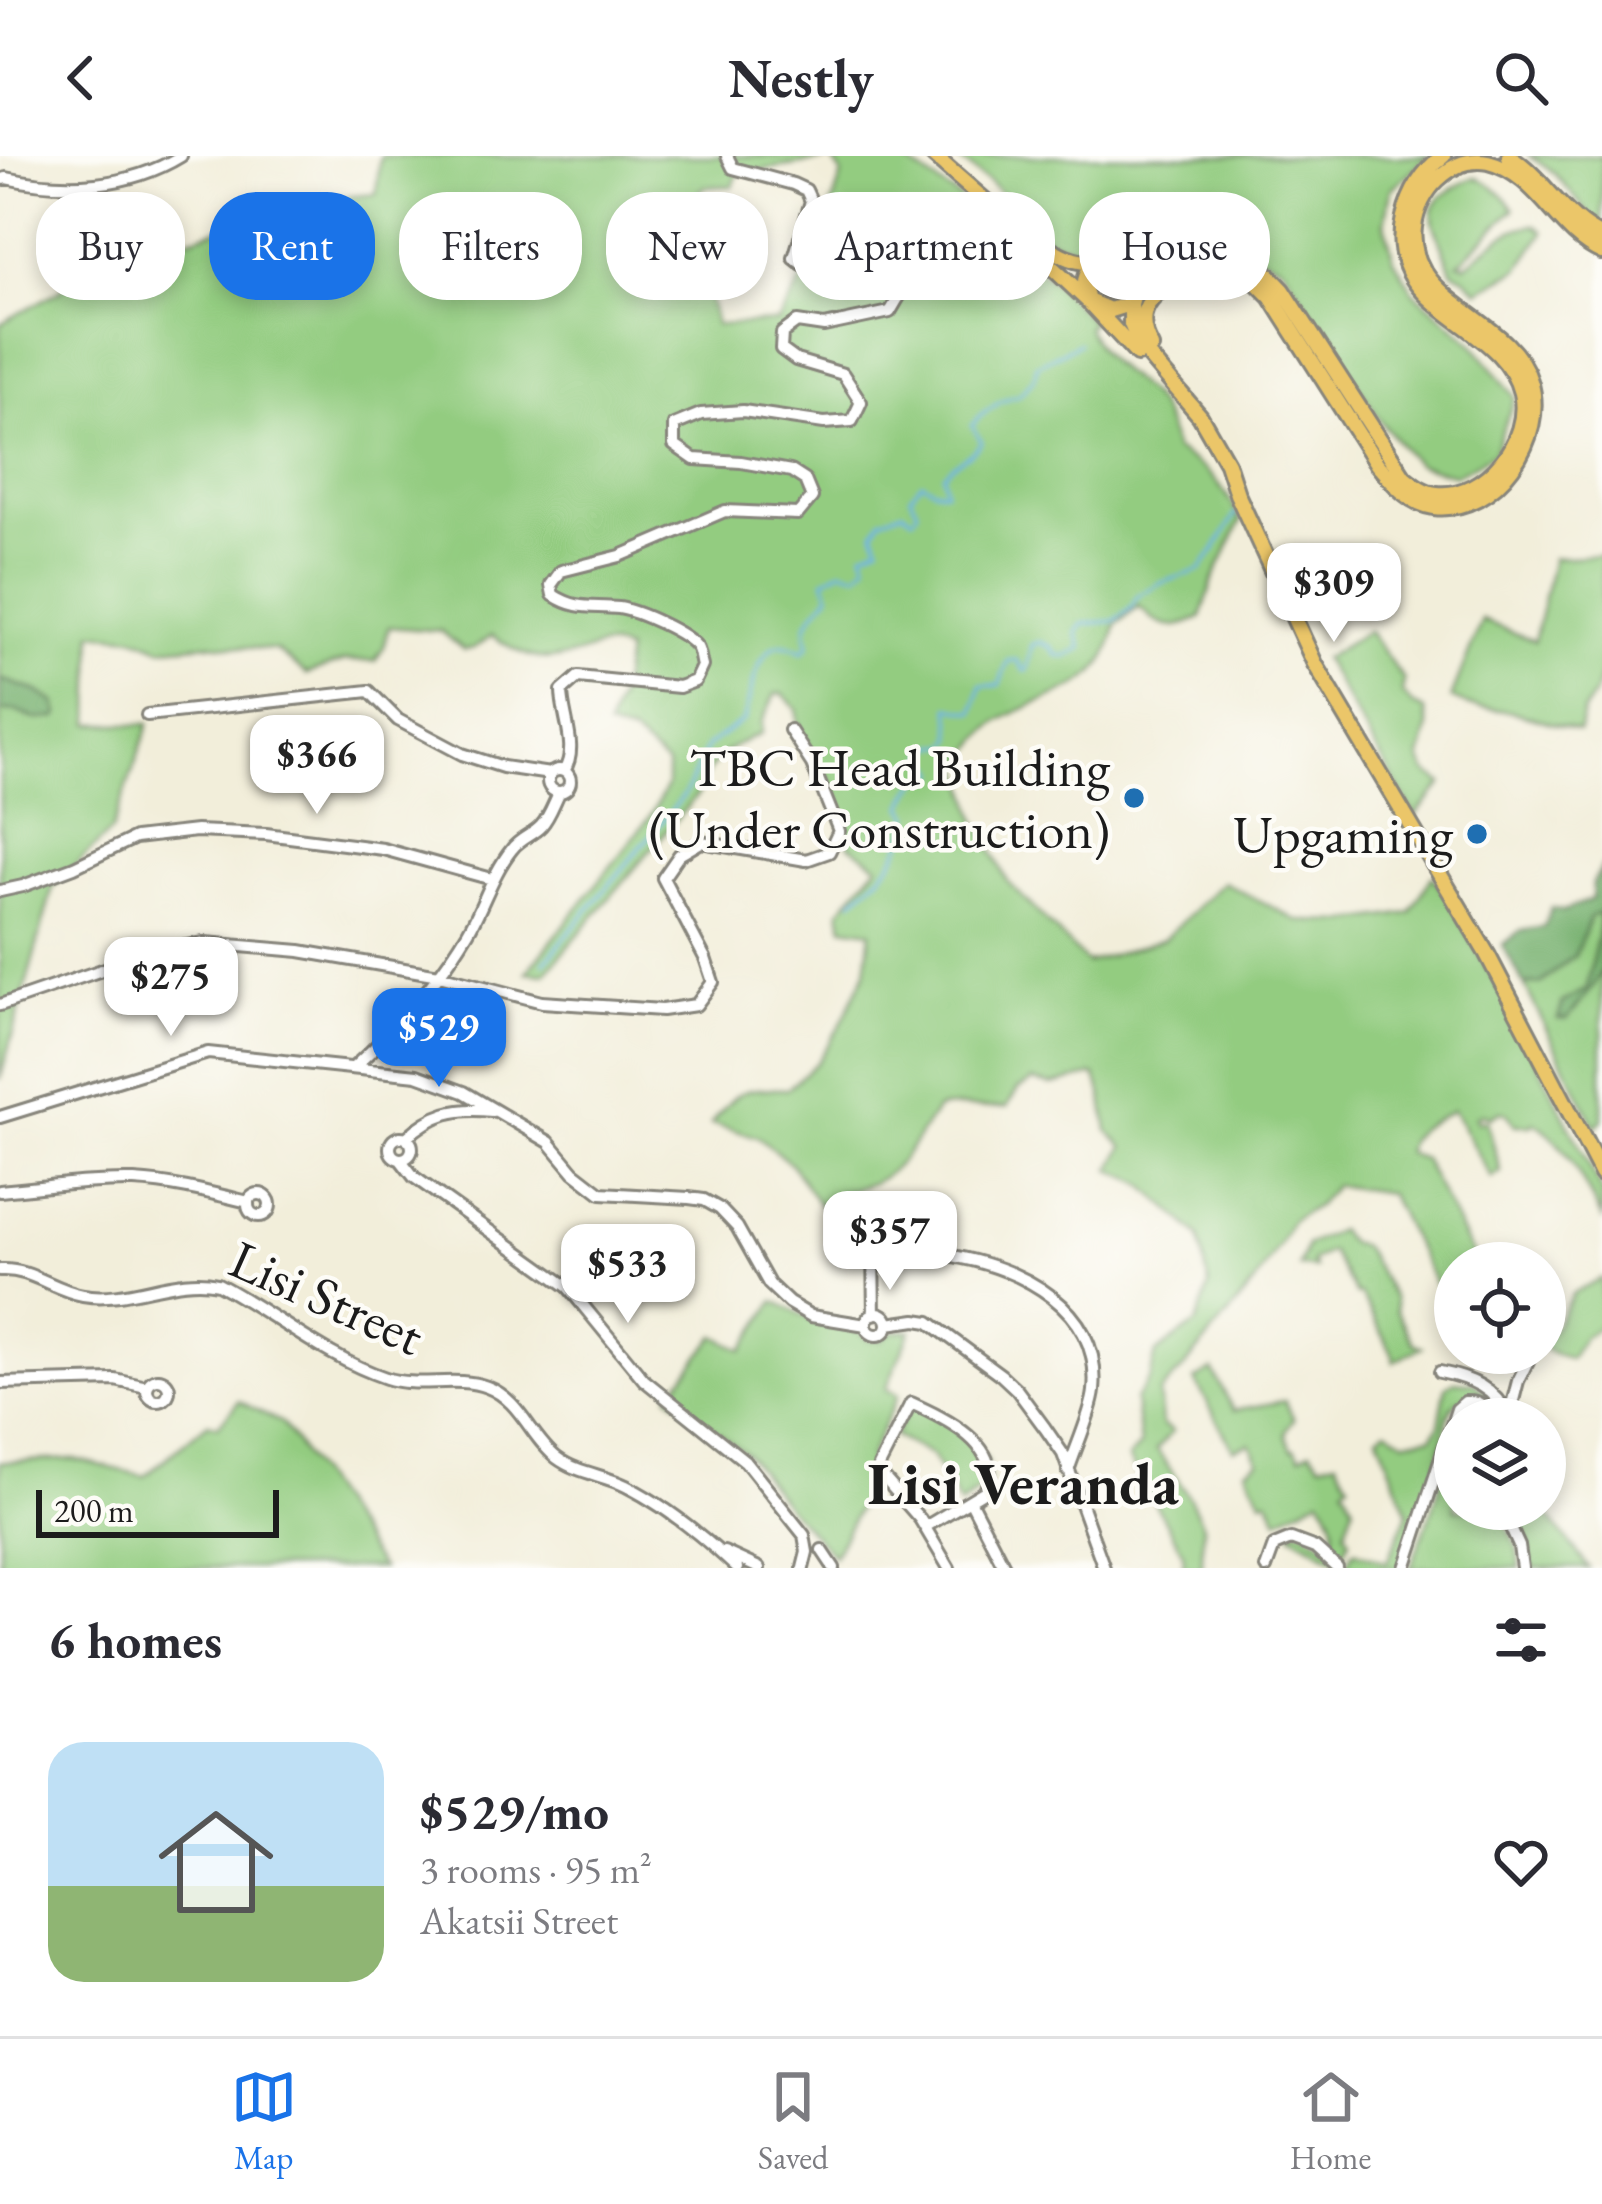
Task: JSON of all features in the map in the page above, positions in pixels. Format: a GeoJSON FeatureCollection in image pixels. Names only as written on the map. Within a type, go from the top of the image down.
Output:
{"type":"FeatureCollection","features":[{"type":"Feature","properties":{"kind":"main road"},"geometry":{"type":"LineString","coordinates":[[934,156],[975,192]]}},
{"type":"Feature","properties":{"kind":"main road"},"geometry":{"type":"LineString","coordinates":[[1270,276],[1404,477],[1438,494],[1473,486],[1494,470],[1510,448],[1522,414],[1521,393],[1496,350],[1448,315],[1410,273],[1402,229],[1412,193],[1443,156]]}},
{"type":"Feature","properties":{"kind":"main road"},"geometry":{"type":"LineString","coordinates":[[1509,156],[1602,237]]}},
{"type":"Feature","properties":{"kind":"main road"},"geometry":{"type":"LineString","coordinates":[[1270,296],[1376,464],[1398,489],[1435,507],[1474,501],[1503,479],[1529,434],[1534,407],[1530,378],[1510,345],[1443,292],[1418,264],[1414,222],[1431,186],[1460,164],[1487,162],[1515,174],[1575,236],[1602,252]]}},
{"type":"Feature","properties":{"kind":"main road"},"geometry":{"type":"LineString","coordinates":[[1055,271],[1187,410],[1238,494]]}},
{"type":"Feature","properties":{"kind":"main road"},"geometry":{"type":"LineString","coordinates":[[1088,301],[1110,310],[1130,300]]}},
{"type":"Feature","properties":{"kind":"main road"},"geometry":{"type":"LineString","coordinates":[[1133,300],[1132,329],[1141,347],[1200,416],[1227,463]]}},
{"type":"Feature","properties":{"kind":"main road"},"geometry":{"type":"LineString","coordinates":[[1151,300],[1144,311],[1145,335],[1203,408],[1315,664],[1487,954],[1602,1174]]}},
{"type":"Feature","properties":{"kind":"street"},"geometry":{"type":"LineString","coordinates":[[0,179],[50,187],[113,182],[181,156]]}},
{"type":"Feature","properties":{"kind":"street"},"geometry":{"type":"LineString","coordinates":[[559,793],[549,788],[548,781],[570,763],[562,691],[578,677],[680,687],[695,681],[702,666],[696,646],[652,617],[620,608],[566,604],[554,596],[551,585],[561,571],[620,556],[725,511],[798,514],[812,497],[805,480],[791,471],[694,458],[674,445],[674,425],[701,415],[742,411],[824,423],[852,421],[861,402],[843,374],[796,360],[781,349],[782,333],[797,322],[824,326],[890,312],[900,295],[873,279],[798,263],[794,258],[811,201],[806,190],[733,168],[728,156]]}},
{"type":"Feature","properties":{"kind":"street"},"geometry":{"type":"LineString","coordinates":[[147,715],[369,691],[398,720],[462,754],[503,767],[569,776],[570,784],[559,793],[541,826],[512,849],[492,879],[470,928],[439,975],[397,1028],[353,1068]]}},
{"type":"Feature","properties":{"kind":"street"},"geometry":{"type":"LineString","coordinates":[[0,1005],[157,951],[206,943],[299,951],[439,975],[542,1001],[662,1010],[696,1005],[712,982],[705,958],[663,878],[679,855],[701,842],[806,860],[830,852],[839,831],[812,764],[790,730]]}},
{"type":"Feature","properties":{"kind":"street"},"geometry":{"type":"LineString","coordinates":[[0,891],[74,867],[135,838],[196,831],[383,848],[492,879]]}},
{"type":"Feature","properties":{"kind":"street"},"geometry":{"type":"LineString","coordinates":[[0,1117],[208,1053],[417,1075],[464,1092],[549,1142],[574,1172],[601,1193],[704,1200],[720,1209],[737,1227],[769,1284],[789,1303],[812,1316],[854,1325],[870,1319],[885,1317],[888,1324],[879,1335],[870,1333],[870,1319],[872,1250],[875,1243],[911,1235],[925,1238],[944,1254],[986,1262],[1030,1282],[1058,1299],[1076,1322],[1090,1349],[1094,1391],[1068,1471]]}},
{"type":"Feature","properties":{"kind":"street"},"geometry":{"type":"LineString","coordinates":[[496,1111],[464,1108],[442,1113],[406,1138],[412,1151],[400,1159],[414,1177],[568,1287],[644,1380],[745,1460],[804,1535],[803,1568]]}},
{"type":"Feature","properties":{"kind":"street"},"geometry":{"type":"LineString","coordinates":[[0,1191],[131,1181],[248,1202]]}},
{"type":"Feature","properties":{"kind":"street","name":"Lisi Street"},"geometry":{"type":"LineString","coordinates":[[0,1270],[30,1274],[82,1295],[135,1294],[205,1280],[218,1283],[328,1353],[390,1379],[491,1388],[511,1402],[562,1462],[624,1485],[669,1512],[736,1568]]}},
{"type":"Feature","properties":{"kind":"street"},"geometry":{"type":"LineString","coordinates":[[888,1324],[929,1322],[1017,1390],[1063,1454],[1104,1568]]}},
{"type":"Feature","properties":{"kind":"street"},"geometry":{"type":"LineString","coordinates":[[1448,1374],[1474,1381],[1496,1398]]}},
{"type":"Feature","properties":{"kind":"street"},"geometry":{"type":"LineString","coordinates":[[1506,1398],[1522,1374]]}},
{"type":"Feature","properties":{"kind":"street"},"geometry":{"type":"LineString","coordinates":[[0,1382],[116,1380],[147,1387]]}},
{"type":"Feature","properties":{"kind":"street"},"geometry":{"type":"LineString","coordinates":[[1513,1398],[1518,1381]]}},
{"type":"Feature","properties":{"kind":"street"},"geometry":{"type":"LineString","coordinates":[[925,1527],[985,1491],[991,1472],[972,1440],[953,1423],[911,1403],[879,1472],[925,1527],[949,1568]]}},
{"type":"Feature","properties":{"kind":"street"},"geometry":{"type":"LineString","coordinates":[[1405,1568],[1434,1479]]}},
{"type":"Feature","properties":{"kind":"street"},"geometry":{"type":"LineString","coordinates":[[970,1500],[1004,1568]]}},
{"type":"Feature","properties":{"kind":"street"},"geometry":{"type":"LineString","coordinates":[[1512,1530],[1522,1568]]}},
{"type":"Feature","properties":{"kind":"street"},"geometry":{"type":"LineString","coordinates":[[1266,1568],[1274,1546],[1291,1539],[1315,1548],[1336,1568]]}},
{"type":"Feature","properties":{"kind":"street","name":"Lisi Street"},"geometry":{"type":"LineString","coordinates":[[716,1549],[759,1568]]}},
{"type":"Feature","properties":{"kind":"street"},"geometry":{"type":"LineString","coordinates":[[822,1550],[834,1568]]}},
{"type":"Feature","properties":{"kind":"shaded area"},"geometry":{"type":"Polygon","coordinates":[[[135,186],[135,192],[67,192],[135,186]]]}},
{"type":"Feature","properties":{"kind":"green space"},"geometry":{"type":"Polygon","coordinates":[[[382,156],[898,156],[951,192],[836,192],[842,174],[832,159],[738,174],[733,186],[704,187],[699,192],[606,192],[606,300],[710,300],[716,325],[778,322],[792,298],[1055,300],[1055,284],[1092,322],[1087,327],[1100,351],[1156,403],[1174,450],[1206,471],[1228,497],[1241,521],[1201,618],[1167,626],[1139,606],[1116,625],[1110,648],[1087,678],[998,722],[961,765],[977,821],[1008,882],[1087,963],[1164,939],[1223,882],[1299,921],[1346,922],[1410,913],[1432,876],[1515,1017],[1602,1191],[1602,1218],[1574,1165],[1546,1130],[1534,1122],[1515,1125],[1501,1111],[1475,1117],[1487,1121],[1501,1172],[1491,1178],[1453,1110],[1416,1132],[1407,1153],[1423,1159],[1466,1242],[1434,1242],[1434,1282],[1389,1193],[1334,1185],[1318,1205],[1292,1220],[1254,1284],[1159,1393],[1162,1425],[1172,1431],[1157,1450],[1203,1525],[1202,1568],[1183,1568],[1184,1553],[1128,1458],[1140,1446],[1135,1400],[1150,1377],[1156,1353],[1197,1323],[1209,1286],[1199,1236],[1140,1182],[1111,1170],[1124,1146],[1108,1131],[1095,1075],[1052,1085],[1033,1081],[1018,1089],[1007,1107],[937,1109],[892,1170],[820,1206],[791,1164],[758,1137],[711,1124],[743,1092],[787,1089],[817,1062],[866,971],[871,931],[843,927],[840,910],[878,865],[849,845],[829,778],[798,730],[797,709],[783,694],[775,694],[761,733],[715,763],[698,794],[545,974],[527,972],[649,818],[667,786],[667,765],[633,735],[607,728],[620,693],[626,651],[601,647],[545,659],[518,651],[492,635],[464,650],[441,631],[389,627],[375,661],[345,661],[306,674],[276,650],[210,644],[161,648],[135,637],[93,633],[91,724],[149,724],[112,830],[53,887],[0,1080],[0,711],[31,718],[55,702],[0,679],[0,324],[42,300],[185,300],[185,240],[209,232],[209,300],[375,300],[376,194],[382,156]]]}},
{"type":"Feature","properties":{"kind":"green space"},"geometry":{"type":"Polygon","coordinates":[[[954,156],[1429,156],[1391,189],[1385,223],[1393,257],[1413,291],[1473,343],[1515,397],[1494,453],[1455,475],[1416,464],[1382,423],[1283,267],[1270,261],[1270,192],[1079,192],[1079,248],[1055,241],[1055,192],[999,192],[954,156]]]}},
{"type":"Feature","properties":{"kind":"green space"},"geometry":{"type":"Polygon","coordinates":[[[1529,156],[1602,156],[1602,223],[1596,222],[1553,172],[1529,156]]]}},
{"type":"Feature","properties":{"kind":"green space"},"geometry":{"type":"Polygon","coordinates":[[[1475,177],[1497,190],[1514,209],[1459,263],[1467,265],[1516,230],[1535,225],[1544,232],[1519,269],[1478,291],[1452,271],[1432,215],[1441,197],[1475,177]]]}},
{"type":"Feature","properties":{"kind":"green space"},"geometry":{"type":"Polygon","coordinates":[[[1602,555],[1602,670],[1579,731],[1451,698],[1482,620],[1534,641],[1553,558],[1602,555]]]}},
{"type":"Feature","properties":{"kind":"green space"},"geometry":{"type":"Polygon","coordinates":[[[1368,631],[1404,680],[1402,693],[1425,710],[1428,729],[1420,758],[1426,772],[1443,784],[1415,816],[1323,659],[1368,631]]]}},
{"type":"Feature","properties":{"kind":"green space"},"geometry":{"type":"Polygon","coordinates":[[[0,679],[55,702],[57,718],[0,711],[0,679]]]}},
{"type":"Feature","properties":{"kind":"green space"},"geometry":{"type":"Polygon","coordinates":[[[1602,867],[1602,969],[1567,1019],[1558,1019],[1563,1002],[1587,989],[1599,913],[1590,917],[1575,955],[1540,984],[1524,984],[1502,945],[1520,931],[1544,927],[1551,908],[1564,911],[1592,899],[1593,883],[1602,867]]]}},
{"type":"Feature","properties":{"kind":"green space"},"geometry":{"type":"Polygon","coordinates":[[[1599,912],[1587,989],[1563,1002],[1579,1003],[1602,969],[1602,1120],[1595,1127],[1524,984],[1540,984],[1575,955],[1590,916],[1599,912]]]}},
{"type":"Feature","properties":{"kind":"green space"},"geometry":{"type":"Polygon","coordinates":[[[1338,1230],[1349,1243],[1366,1251],[1413,1343],[1422,1347],[1394,1362],[1360,1294],[1356,1295],[1331,1252],[1312,1261],[1315,1268],[1299,1267],[1307,1245],[1338,1230]]]}},
{"type":"Feature","properties":{"kind":"green space"},"geometry":{"type":"Polygon","coordinates":[[[1602,1278],[1602,1325],[1582,1338],[1570,1359],[1566,1358],[1566,1306],[1573,1293],[1602,1278]]]}},
{"type":"Feature","properties":{"kind":"green space"},"geometry":{"type":"Polygon","coordinates":[[[775,1301],[815,1321],[860,1332],[867,1339],[882,1340],[891,1332],[911,1330],[886,1389],[898,1395],[869,1457],[875,1474],[834,1556],[787,1507],[747,1454],[669,1395],[716,1336],[743,1350],[775,1301]]]}},
{"type":"Feature","properties":{"kind":"green space"},"geometry":{"type":"Polygon","coordinates":[[[1212,1370],[1234,1410],[1285,1401],[1294,1419],[1286,1433],[1292,1449],[1300,1456],[1311,1450],[1321,1463],[1337,1460],[1349,1482],[1344,1486],[1354,1506],[1343,1554],[1333,1558],[1292,1534],[1294,1529],[1304,1530],[1329,1546],[1334,1527],[1321,1497],[1278,1519],[1268,1498],[1262,1500],[1246,1469],[1259,1461],[1250,1443],[1233,1449],[1195,1380],[1212,1370]]]}},
{"type":"Feature","properties":{"kind":"green space"},"geometry":{"type":"Polygon","coordinates":[[[1455,1381],[1475,1383],[1489,1398],[1444,1398],[1446,1386],[1455,1381]]]}},
{"type":"Feature","properties":{"kind":"green space"},"geometry":{"type":"Polygon","coordinates":[[[239,1401],[282,1423],[381,1568],[0,1568],[0,1462],[74,1459],[145,1476],[208,1423],[218,1426],[239,1401]]]}},
{"type":"Feature","properties":{"kind":"green space"},"geometry":{"type":"Polygon","coordinates":[[[911,1403],[953,1423],[987,1460],[989,1482],[960,1506],[932,1456],[894,1436],[911,1403]]]}},
{"type":"Feature","properties":{"kind":"green space"},"geometry":{"type":"Polygon","coordinates":[[[1386,1429],[1404,1440],[1434,1433],[1434,1477],[1400,1568],[1350,1568],[1346,1565],[1354,1550],[1387,1562],[1408,1513],[1378,1435],[1386,1429]]]}},
{"type":"Feature","properties":{"kind":"green space"},"geometry":{"type":"Polygon","coordinates":[[[1434,1504],[1434,1530],[1508,1530],[1520,1568],[1410,1568],[1434,1504]]]}},
{"type":"Feature","properties":{"kind":"green space"},"geometry":{"type":"Polygon","coordinates":[[[1522,1530],[1559,1530],[1589,1568],[1532,1568],[1522,1530]]]}},
{"type":"Feature","properties":{"kind":"waterway"},"geometry":{"type":"LineString","coordinates":[[544,963],[685,794],[707,746],[744,720],[767,653],[784,645],[803,652],[809,645],[808,623],[830,594],[824,580],[842,569],[858,574],[867,564],[863,552],[880,545],[874,532],[881,519],[903,511],[913,518],[918,510],[910,496],[922,482],[946,491],[943,475],[982,442],[972,426],[975,421],[1019,395],[1034,378],[1037,365],[1079,343]]}},
{"type":"Feature","properties":{"kind":"waterway"},"geometry":{"type":"LineString","coordinates":[[852,901],[896,856],[910,816],[904,806],[912,790],[924,779],[936,777],[938,772],[926,755],[953,739],[950,707],[974,712],[981,685],[999,686],[1008,661],[1017,660],[1027,670],[1032,645],[1040,642],[1066,657],[1082,648],[1077,632],[1083,624],[1114,621],[1158,584],[1200,570],[1236,513]]}},
{"type":"Feature","properties":{"kind":"place","name":"TBC Head Building (Under Construction)"},"geometry":{"type":"Point","coordinates":[1134,798]}},
{"type":"Feature","properties":{"kind":"place","name":"Upgaming"},"geometry":{"type":"Point","coordinates":[1477,834]}},
{"type":"Feature","properties":{"kind":"district","name":"Lisi Veranda"},"geometry":{"type":"Point","coordinates":[1023,1483]}}]}
